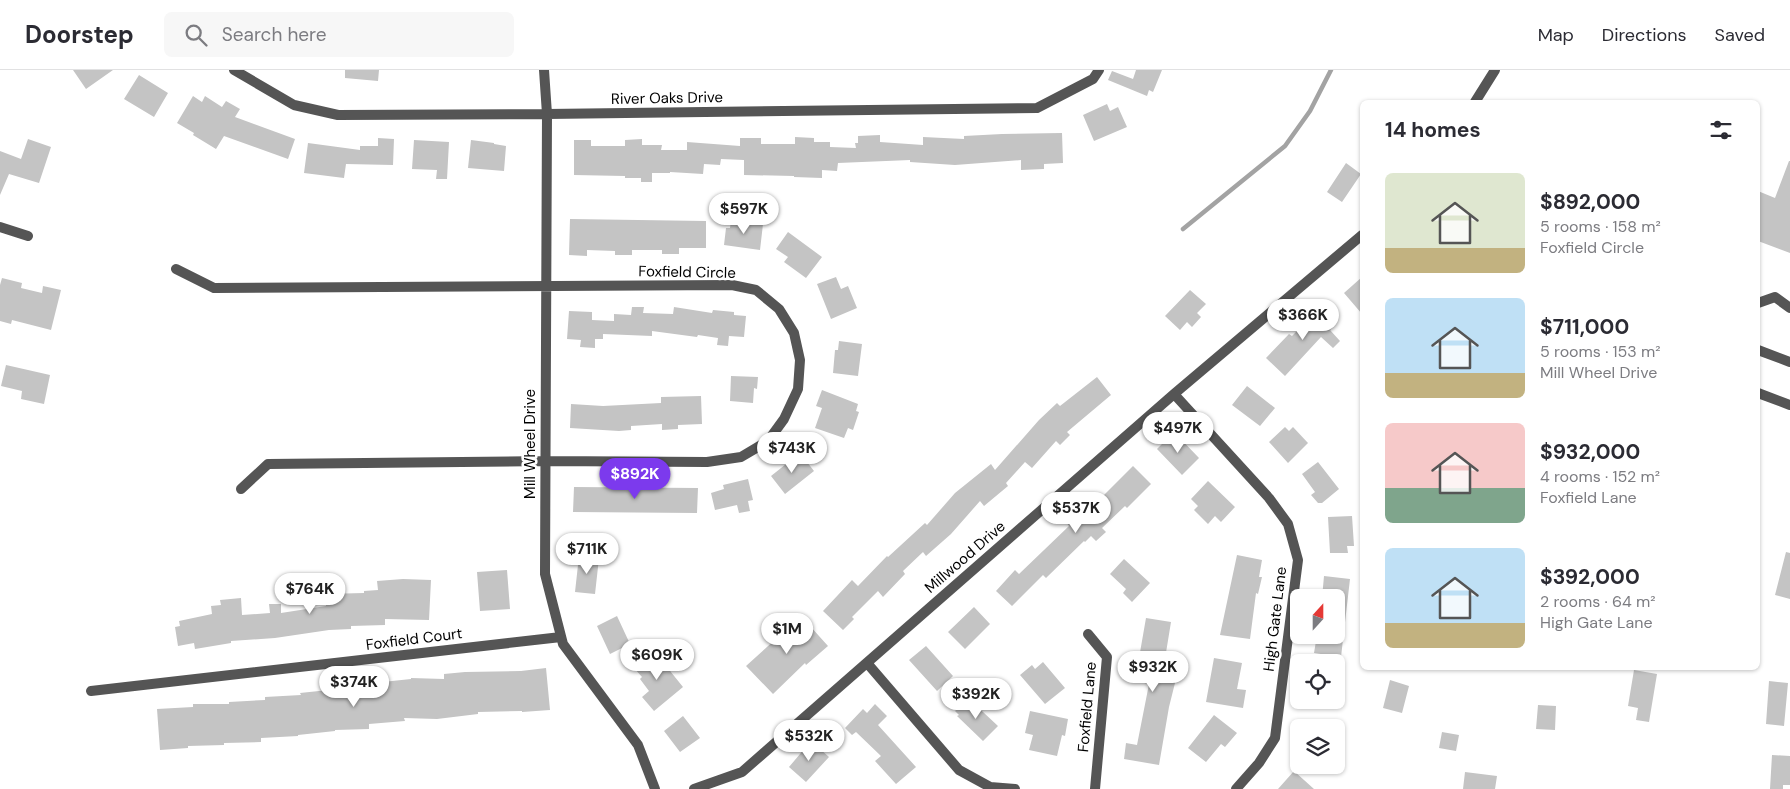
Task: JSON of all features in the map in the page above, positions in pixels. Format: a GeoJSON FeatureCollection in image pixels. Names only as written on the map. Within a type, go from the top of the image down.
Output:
{"type":"FeatureCollection","features":[{"type":"Feature","properties":{"kind":"street","name":"River Oaks Drive"},"geometry":{"type":"LineString","coordinates":[[234,70],[294,105],[338,115],[1037,108],[1093,79],[1099,70]]}},
{"type":"Feature","properties":{"kind":"street","name":"Mill Wheel Drive"},"geometry":{"type":"LineString","coordinates":[[544,70],[546,114],[545,574],[563,644],[638,745],[654,789]]}},
{"type":"Feature","properties":{"kind":"street"},"geometry":{"type":"LineString","coordinates":[[1476,100],[1495,70]]}},
{"type":"Feature","properties":{"kind":"street"},"geometry":{"type":"LineString","coordinates":[[0,226],[28,236]]}},
{"type":"Feature","properties":{"kind":"street","name":"Millwood Drive"},"geometry":{"type":"LineString","coordinates":[[694,789],[742,772],[1174,394],[1360,237]]}},
{"type":"Feature","properties":{"kind":"street","name":"Foxfield Circle"},"geometry":{"type":"LineString","coordinates":[[176,269],[214,288],[732,285],[756,290],[779,309],[794,333],[800,360],[798,389],[784,419],[768,441],[741,457],[707,462],[545,460],[268,464],[241,489]]}},
{"type":"Feature","properties":{"kind":"street"},"geometry":{"type":"LineString","coordinates":[[1760,302],[1775,297],[1790,308]]}},
{"type":"Feature","properties":{"kind":"street"},"geometry":{"type":"LineString","coordinates":[[1760,351],[1790,362]]}},
{"type":"Feature","properties":{"kind":"street","name":"High Gate Lane"},"geometry":{"type":"LineString","coordinates":[[1174,394],[1269,498],[1288,524],[1298,560],[1276,738],[1259,764],[1236,789]]}},
{"type":"Feature","properties":{"kind":"street"},"geometry":{"type":"LineString","coordinates":[[1760,394],[1790,405]]}},
{"type":"Feature","properties":{"kind":"street","name":"Foxfield Lane"},"geometry":{"type":"LineString","coordinates":[[1088,634],[1107,657],[1095,789]]}},
{"type":"Feature","properties":{"kind":"street","name":"Foxfield Court"},"geometry":{"type":"LineString","coordinates":[[91,691],[561,637]]}},
{"type":"Feature","properties":{"kind":"street"},"geometry":{"type":"LineString","coordinates":[[867,663],[960,770],[990,787],[1015,789]]}},
{"type":"Feature","properties":{"kind":"building"},"geometry":{"type":"Polygon","coordinates":[[[73,70],[113,70],[86,89],[73,70]]]}},
{"type":"Feature","properties":{"kind":"building"},"geometry":{"type":"Polygon","coordinates":[[[345,70],[379,70],[378,81],[345,78],[345,70]]]}},
{"type":"Feature","properties":{"kind":"building"},"geometry":{"type":"Polygon","coordinates":[[[1136,70],[1162,70],[1153,92],[1149,90],[1147,96],[1108,80],[1112,71],[1133,79],[1136,70]]]}},
{"type":"Feature","properties":{"kind":"building"},"geometry":{"type":"Polygon","coordinates":[[[139,75],[168,93],[154,117],[124,99],[139,75]]]}},
{"type":"Feature","properties":{"kind":"building"},"geometry":{"type":"Polygon","coordinates":[[[193,96],[202,102],[205,96],[222,107],[226,101],[240,109],[235,117],[295,139],[288,159],[224,136],[216,149],[193,135],[194,133],[177,123],[193,96]]]}},
{"type":"Feature","properties":{"kind":"building"},"geometry":{"type":"Polygon","coordinates":[[[1107,104],[1110,111],[1118,107],[1127,127],[1094,141],[1083,115],[1107,104]]]}},
{"type":"Feature","properties":{"kind":"building"},"geometry":{"type":"Polygon","coordinates":[[[1062,133],[1063,163],[1044,164],[1044,169],[1021,170],[1021,160],[955,165],[910,162],[910,160],[838,163],[837,171],[822,170],[822,178],[744,175],[744,160],[721,159],[720,165],[704,164],[703,174],[652,173],[652,182],[641,182],[641,178],[625,178],[625,176],[574,175],[574,140],[591,140],[591,146],[625,146],[625,140],[642,139],[642,145],[662,145],[661,150],[687,150],[687,142],[740,146],[740,138],[761,138],[761,144],[795,144],[795,137],[814,138],[814,142],[830,142],[830,147],[856,148],[855,143],[858,143],[858,136],[880,135],[880,142],[923,145],[923,137],[964,139],[964,136],[1062,133]]]}},
{"type":"Feature","properties":{"kind":"building"},"geometry":{"type":"Polygon","coordinates":[[[378,138],[394,139],[393,165],[346,164],[344,178],[304,173],[308,143],[360,150],[360,146],[378,146],[378,138]]]}},
{"type":"Feature","properties":{"kind":"building"},"geometry":{"type":"Polygon","coordinates":[[[28,139],[51,147],[39,183],[9,174],[0,195],[0,151],[21,159],[28,139]]]}},
{"type":"Feature","properties":{"kind":"building"},"geometry":{"type":"Polygon","coordinates":[[[414,140],[449,142],[447,179],[436,179],[437,170],[412,169],[414,140]]]}},
{"type":"Feature","properties":{"kind":"building"},"geometry":{"type":"Polygon","coordinates":[[[471,140],[506,146],[504,171],[468,168],[471,140]]]}},
{"type":"Feature","properties":{"kind":"building"},"geometry":{"type":"Polygon","coordinates":[[[1790,161],[1790,253],[1760,242],[1760,192],[1775,198],[1790,161]]]}},
{"type":"Feature","properties":{"kind":"building"},"geometry":{"type":"Polygon","coordinates":[[[1346,163],[1360,173],[1342,202],[1327,192],[1346,163]]]}},
{"type":"Feature","properties":{"kind":"building"},"geometry":{"type":"Polygon","coordinates":[[[570,219],[706,221],[706,248],[679,248],[679,254],[662,254],[662,250],[632,250],[632,255],[615,255],[615,251],[587,250],[587,256],[569,255],[570,219]]]}},
{"type":"Feature","properties":{"kind":"building"},"geometry":{"type":"Polygon","coordinates":[[[731,220],[763,224],[760,250],[724,245],[726,228],[730,228],[731,220]]]}},
{"type":"Feature","properties":{"kind":"building"},"geometry":{"type":"Polygon","coordinates":[[[788,232],[822,257],[806,278],[784,262],[788,257],[776,249],[788,232]]]}},
{"type":"Feature","properties":{"kind":"building"},"geometry":{"type":"Polygon","coordinates":[[[836,277],[841,289],[848,286],[857,308],[831,319],[817,284],[836,277]]]}},
{"type":"Feature","properties":{"kind":"building"},"geometry":{"type":"Polygon","coordinates":[[[2,278],[22,283],[21,288],[42,293],[43,286],[61,290],[51,330],[12,320],[11,324],[0,321],[0,285],[2,278]]]}},
{"type":"Feature","properties":{"kind":"building"},"geometry":{"type":"Polygon","coordinates":[[[1360,279],[1360,312],[1344,293],[1360,279]]]}},
{"type":"Feature","properties":{"kind":"building"},"geometry":{"type":"Polygon","coordinates":[[[1190,290],[1206,304],[1197,313],[1201,317],[1192,327],[1187,322],[1180,330],[1165,316],[1190,290]]]}},
{"type":"Feature","properties":{"kind":"building"},"geometry":{"type":"Polygon","coordinates":[[[632,307],[644,307],[643,313],[673,314],[674,307],[712,313],[713,310],[734,312],[734,315],[746,316],[744,337],[729,336],[728,346],[717,345],[718,338],[698,335],[697,337],[652,331],[652,336],[603,334],[603,339],[595,339],[595,348],[580,347],[581,340],[567,339],[569,311],[592,312],[592,320],[614,321],[614,314],[631,315],[632,307]]]}},
{"type":"Feature","properties":{"kind":"building"},"geometry":{"type":"Polygon","coordinates":[[[1321,307],[1337,323],[1330,330],[1340,341],[1333,348],[1321,337],[1285,376],[1266,358],[1289,334],[1292,336],[1321,307]]]}},
{"type":"Feature","properties":{"kind":"building"},"geometry":{"type":"Polygon","coordinates":[[[839,341],[862,344],[858,376],[833,373],[835,350],[838,350],[839,341]]]}},
{"type":"Feature","properties":{"kind":"building"},"geometry":{"type":"Polygon","coordinates":[[[6,365],[50,375],[44,404],[21,399],[22,391],[1,386],[6,365]]]}},
{"type":"Feature","properties":{"kind":"building"},"geometry":{"type":"Polygon","coordinates":[[[731,376],[758,377],[757,389],[754,388],[753,403],[730,401],[731,376]]]}},
{"type":"Feature","properties":{"kind":"building"},"geometry":{"type":"Polygon","coordinates":[[[1097,377],[1111,395],[1067,432],[1070,435],[1060,445],[1056,441],[1032,468],[1025,462],[1006,483],[1008,486],[984,506],[980,501],[951,534],[926,556],[923,552],[903,571],[905,574],[883,597],[878,591],[852,617],[854,619],[843,630],[823,611],[852,580],[858,586],[887,556],[925,523],[927,525],[955,493],[991,464],[995,470],[1039,420],[1057,403],[1060,406],[1097,377]]]}},
{"type":"Feature","properties":{"kind":"building"},"geometry":{"type":"Polygon","coordinates":[[[1247,386],[1275,408],[1260,426],[1232,405],[1247,386]]]}},
{"type":"Feature","properties":{"kind":"building"},"geometry":{"type":"Polygon","coordinates":[[[822,390],[858,404],[856,411],[859,412],[853,430],[848,428],[844,438],[815,428],[822,408],[816,406],[822,390]]]}},
{"type":"Feature","properties":{"kind":"building"},"geometry":{"type":"Polygon","coordinates":[[[701,396],[702,424],[678,425],[678,429],[662,430],[662,424],[631,426],[631,430],[619,431],[570,428],[571,404],[603,406],[661,403],[661,397],[701,396]]]}},
{"type":"Feature","properties":{"kind":"building"},"geometry":{"type":"Polygon","coordinates":[[[1285,427],[1289,431],[1293,427],[1308,443],[1288,463],[1269,442],[1285,427]]]}},
{"type":"Feature","properties":{"kind":"building"},"geometry":{"type":"Polygon","coordinates":[[[1174,432],[1199,458],[1182,475],[1157,449],[1174,432]]]}},
{"type":"Feature","properties":{"kind":"building"},"geometry":{"type":"Polygon","coordinates":[[[800,453],[814,471],[785,494],[771,476],[800,453]]]}},
{"type":"Feature","properties":{"kind":"building"},"geometry":{"type":"Polygon","coordinates":[[[1318,462],[1339,489],[1322,503],[1318,503],[1311,495],[1315,492],[1302,474],[1318,462]]]}},
{"type":"Feature","properties":{"kind":"building"},"geometry":{"type":"Polygon","coordinates":[[[1133,466],[1151,484],[1127,508],[1125,506],[1102,528],[1106,532],[1096,541],[1091,536],[1084,541],[1046,578],[1043,575],[1012,606],[996,591],[1015,570],[1019,574],[1069,526],[1067,523],[1094,501],[1096,503],[1133,466]]]}},
{"type":"Feature","properties":{"kind":"building"},"geometry":{"type":"Polygon","coordinates":[[[748,479],[753,500],[748,501],[750,511],[739,513],[737,505],[715,510],[711,493],[724,489],[723,485],[748,479]]]}},
{"type":"Feature","properties":{"kind":"building"},"geometry":{"type":"Polygon","coordinates":[[[1208,481],[1235,507],[1221,522],[1215,516],[1208,524],[1194,510],[1198,506],[1191,499],[1208,481]]]}},
{"type":"Feature","properties":{"kind":"building"},"geometry":{"type":"Polygon","coordinates":[[[574,487],[698,488],[697,513],[573,512],[574,487]]]}},
{"type":"Feature","properties":{"kind":"building"},"geometry":{"type":"Polygon","coordinates":[[[1352,516],[1354,546],[1347,546],[1348,553],[1330,553],[1328,517],[1352,516]]]}},
{"type":"Feature","properties":{"kind":"building"},"geometry":{"type":"Polygon","coordinates":[[[1786,552],[1790,553],[1790,599],[1775,595],[1786,552]]]}},
{"type":"Feature","properties":{"kind":"building"},"geometry":{"type":"Polygon","coordinates":[[[1237,555],[1262,560],[1259,577],[1262,577],[1258,594],[1256,593],[1250,639],[1220,635],[1237,555]]]}},
{"type":"Feature","properties":{"kind":"building"},"geometry":{"type":"Polygon","coordinates":[[[579,556],[599,558],[595,594],[575,592],[579,556]]]}},
{"type":"Feature","properties":{"kind":"building"},"geometry":{"type":"Polygon","coordinates":[[[1124,559],[1150,583],[1132,602],[1123,593],[1126,589],[1110,574],[1124,559]]]}},
{"type":"Feature","properties":{"kind":"building"},"geometry":{"type":"Polygon","coordinates":[[[507,570],[510,609],[480,611],[477,572],[507,570]]]}},
{"type":"Feature","properties":{"kind":"building"},"geometry":{"type":"Polygon","coordinates":[[[1324,576],[1350,579],[1345,622],[1345,589],[1323,589],[1324,576]]]}},
{"type":"Feature","properties":{"kind":"building"},"geometry":{"type":"Polygon","coordinates":[[[403,579],[431,580],[429,620],[385,619],[385,625],[351,626],[351,629],[231,641],[231,643],[195,649],[194,643],[178,646],[175,627],[180,626],[179,621],[212,614],[211,606],[221,605],[220,600],[241,598],[242,615],[270,613],[269,604],[281,604],[281,613],[326,606],[325,594],[364,593],[364,591],[378,590],[377,581],[403,579]]]}},
{"type":"Feature","properties":{"kind":"building"},"geometry":{"type":"Polygon","coordinates":[[[974,607],[990,624],[965,649],[948,632],[974,607]]]}},
{"type":"Feature","properties":{"kind":"building"},"geometry":{"type":"Polygon","coordinates":[[[617,616],[630,644],[610,654],[597,626],[617,616]]]}},
{"type":"Feature","properties":{"kind":"building"},"geometry":{"type":"Polygon","coordinates":[[[801,616],[828,646],[806,665],[805,663],[773,694],[746,666],[801,616]]]}},
{"type":"Feature","properties":{"kind":"building"},"geometry":{"type":"Polygon","coordinates":[[[1146,618],[1171,622],[1163,671],[1177,675],[1169,707],[1159,765],[1124,759],[1126,743],[1137,745],[1149,684],[1135,681],[1146,618]]]}},
{"type":"Feature","properties":{"kind":"building"},"geometry":{"type":"Polygon","coordinates":[[[1316,644],[1342,644],[1341,654],[1314,653],[1316,644]]]}},
{"type":"Feature","properties":{"kind":"building"},"geometry":{"type":"Polygon","coordinates":[[[926,646],[953,676],[937,691],[909,660],[926,646]]]}},
{"type":"Feature","properties":{"kind":"building"},"geometry":{"type":"Polygon","coordinates":[[[654,651],[683,687],[654,711],[642,697],[649,691],[640,679],[642,677],[634,668],[654,651]]]}},
{"type":"Feature","properties":{"kind":"building"},"geometry":{"type":"Polygon","coordinates":[[[1214,658],[1242,663],[1237,689],[1246,690],[1243,708],[1206,702],[1214,658]]]}},
{"type":"Feature","properties":{"kind":"building"},"geometry":{"type":"Polygon","coordinates":[[[1043,662],[1065,688],[1045,704],[1020,675],[1032,665],[1035,669],[1043,662]]]}},
{"type":"Feature","properties":{"kind":"building"},"geometry":{"type":"Polygon","coordinates":[[[546,668],[550,710],[478,712],[478,714],[437,719],[404,718],[405,721],[369,724],[369,729],[335,730],[298,736],[261,738],[261,742],[224,743],[224,745],[188,746],[188,748],[160,750],[157,709],[193,707],[193,704],[229,704],[229,702],[265,700],[265,697],[301,695],[300,693],[338,689],[338,687],[373,685],[373,683],[411,678],[444,679],[444,674],[521,671],[546,668]]]}},
{"type":"Feature","properties":{"kind":"building"},"geometry":{"type":"Polygon","coordinates":[[[1634,670],[1657,674],[1649,722],[1636,720],[1638,708],[1628,706],[1634,670]]]}},
{"type":"Feature","properties":{"kind":"building"},"geometry":{"type":"Polygon","coordinates":[[[1390,680],[1409,686],[1402,713],[1383,708],[1390,680]]]}},
{"type":"Feature","properties":{"kind":"building"},"geometry":{"type":"Polygon","coordinates":[[[1769,681],[1788,683],[1784,726],[1766,724],[1769,681]]]}},
{"type":"Feature","properties":{"kind":"building"},"geometry":{"type":"Polygon","coordinates":[[[968,698],[998,726],[983,741],[957,716],[959,715],[955,711],[968,698]]]}},
{"type":"Feature","properties":{"kind":"building"},"geometry":{"type":"Polygon","coordinates":[[[875,704],[887,716],[878,725],[916,767],[896,784],[875,761],[881,756],[856,732],[852,735],[845,728],[863,709],[867,713],[875,704]]]}},
{"type":"Feature","properties":{"kind":"building"},"geometry":{"type":"Polygon","coordinates":[[[1538,705],[1556,706],[1555,730],[1536,729],[1538,705]]]}},
{"type":"Feature","properties":{"kind":"building"},"geometry":{"type":"Polygon","coordinates":[[[1030,711],[1068,719],[1065,736],[1062,735],[1057,756],[1029,750],[1033,735],[1025,733],[1030,711]]]}},
{"type":"Feature","properties":{"kind":"building"},"geometry":{"type":"Polygon","coordinates":[[[1214,715],[1237,733],[1225,747],[1221,744],[1206,762],[1188,748],[1214,715]]]}},
{"type":"Feature","properties":{"kind":"building"},"geometry":{"type":"Polygon","coordinates":[[[683,716],[700,738],[680,752],[664,731],[683,716]]]}},
{"type":"Feature","properties":{"kind":"building"},"geometry":{"type":"Polygon","coordinates":[[[1442,732],[1459,735],[1456,751],[1439,748],[1442,732]]]}},
{"type":"Feature","properties":{"kind":"building"},"geometry":{"type":"Polygon","coordinates":[[[811,741],[829,757],[806,782],[789,767],[811,741]]]}},
{"type":"Feature","properties":{"kind":"building"},"geometry":{"type":"Polygon","coordinates":[[[1772,755],[1790,756],[1790,785],[1783,785],[1783,789],[1770,789],[1772,755]]]}},
{"type":"Feature","properties":{"kind":"building"},"geometry":{"type":"Polygon","coordinates":[[[1465,772],[1497,776],[1495,789],[1463,789],[1465,772]]]}},
{"type":"Feature","properties":{"kind":"building"},"geometry":{"type":"Polygon","coordinates":[[[1291,774],[1297,774],[1314,789],[1278,789],[1291,774]]]}},
{"type":"Feature","properties":{"kind":"waterway"},"geometry":{"type":"LineString","coordinates":[[1183,229],[1285,146],[1310,111],[1331,70]]}}]}
